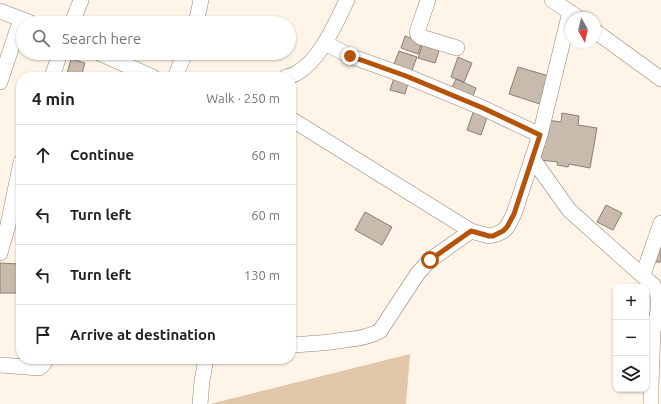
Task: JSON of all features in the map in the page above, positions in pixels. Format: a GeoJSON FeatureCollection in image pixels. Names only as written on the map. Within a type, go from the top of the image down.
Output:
{"type":"FeatureCollection","features":[{"type":"Feature","properties":{"kind":"street"},"geometry":{"type":"LineString","coordinates":[[75,16],[81,0]]}},
{"type":"Feature","properties":{"kind":"street"},"geometry":{"type":"LineString","coordinates":[[198,16],[201,0]]}},
{"type":"Feature","properties":{"kind":"street"},"geometry":{"type":"LineString","coordinates":[[296,74],[306,66],[325,43],[348,0]]}},
{"type":"Feature","properties":{"kind":"street"},"geometry":{"type":"LineString","coordinates":[[428,0],[417,32],[418,35],[457,48]]}},
{"type":"Feature","properties":{"kind":"street"},"geometry":{"type":"LineString","coordinates":[[552,0],[570,12]]}},
{"type":"Feature","properties":{"kind":"street"},"geometry":{"type":"LineString","coordinates":[[0,11],[16,17]]}},
{"type":"Feature","properties":{"kind":"street"},"geometry":{"type":"LineString","coordinates":[[601,35],[661,79]]}},
{"type":"Feature","properties":{"kind":"street"},"geometry":{"type":"LineString","coordinates":[[325,43],[350,56],[406,76],[483,108],[540,135]]}},
{"type":"Feature","properties":{"kind":"street"},"geometry":{"type":"LineString","coordinates":[[0,82],[16,44]]}},
{"type":"Feature","properties":{"kind":"street"},"geometry":{"type":"LineString","coordinates":[[296,122],[471,231],[493,236],[503,231],[507,227],[514,214],[540,135],[565,47]]}},
{"type":"Feature","properties":{"kind":"street"},"geometry":{"type":"LineString","coordinates":[[54,72],[58,60]]}},
{"type":"Feature","properties":{"kind":"street"},"geometry":{"type":"LineString","coordinates":[[115,60],[142,72]]}},
{"type":"Feature","properties":{"kind":"street"},"geometry":{"type":"LineString","coordinates":[[177,72],[182,60]]}},
{"type":"Feature","properties":{"kind":"street"},"geometry":{"type":"LineString","coordinates":[[532,158],[569,210],[653,285],[658,297],[656,322],[653,330],[651,404]]}},
{"type":"Feature","properties":{"kind":"street"},"geometry":{"type":"LineString","coordinates":[[0,253],[8,225],[16,186]]}},
{"type":"Feature","properties":{"kind":"street"},"geometry":{"type":"LineString","coordinates":[[643,275],[661,223]]}},
{"type":"Feature","properties":{"kind":"street"},"geometry":{"type":"LineString","coordinates":[[296,345],[365,338],[380,331],[418,273],[430,260],[471,231]]}},
{"type":"Feature","properties":{"kind":"street"},"geometry":{"type":"LineString","coordinates":[[0,366],[39,368],[44,364]]}},
{"type":"Feature","properties":{"kind":"street"},"geometry":{"type":"LineString","coordinates":[[200,404],[205,364]]}},
{"type":"Feature","properties":{"kind":"shaded area"},"geometry":{"type":"Polygon","coordinates":[[[410,354],[406,404],[210,404],[410,354]]]}},
{"type":"Feature","properties":{"kind":"building"},"geometry":{"type":"Polygon","coordinates":[[[405,36],[422,42],[418,54],[401,48],[405,36]]]}},
{"type":"Feature","properties":{"kind":"building"},"geometry":{"type":"Polygon","coordinates":[[[423,43],[440,48],[435,63],[418,58],[423,43]]]}},
{"type":"Feature","properties":{"kind":"building"},"geometry":{"type":"Polygon","coordinates":[[[399,51],[417,57],[411,73],[393,67],[399,51]]]}},
{"type":"Feature","properties":{"kind":"building"},"geometry":{"type":"Polygon","coordinates":[[[458,57],[472,63],[464,82],[451,77],[458,57]]]}},
{"type":"Feature","properties":{"kind":"building"},"geometry":{"type":"Polygon","coordinates":[[[71,60],[85,63],[82,72],[67,72],[71,60]]]}},
{"type":"Feature","properties":{"kind":"building"},"geometry":{"type":"Polygon","coordinates":[[[518,67],[549,76],[540,104],[509,94],[518,67]]]}},
{"type":"Feature","properties":{"kind":"building"},"geometry":{"type":"Polygon","coordinates":[[[395,75],[409,79],[405,94],[390,90],[395,75]]]}},
{"type":"Feature","properties":{"kind":"building"},"geometry":{"type":"Polygon","coordinates":[[[456,79],[476,88],[471,101],[450,92],[456,79]]]}},
{"type":"Feature","properties":{"kind":"building"},"geometry":{"type":"Polygon","coordinates":[[[475,107],[489,112],[481,135],[467,130],[475,107]]]}},
{"type":"Feature","properties":{"kind":"building"},"geometry":{"type":"Polygon","coordinates":[[[562,113],[579,116],[578,125],[597,128],[590,168],[569,164],[568,167],[557,165],[558,162],[540,160],[547,120],[561,122],[562,113]]]}},
{"type":"Feature","properties":{"kind":"building"},"geometry":{"type":"Polygon","coordinates":[[[606,205],[622,213],[613,230],[597,222],[606,205]]]}},
{"type":"Feature","properties":{"kind":"building"},"geometry":{"type":"Polygon","coordinates":[[[365,212],[392,227],[382,245],[355,230],[365,212]]]}},
{"type":"Feature","properties":{"kind":"building"},"geometry":{"type":"Polygon","coordinates":[[[661,247],[661,262],[655,262],[653,248],[661,247]]]}},
{"type":"Feature","properties":{"kind":"building"},"geometry":{"type":"Polygon","coordinates":[[[0,263],[16,264],[16,293],[0,293],[0,263]]]}},
{"type":"Feature","properties":{"kind":"route"},"geometry":{"type":"LineString","coordinates":[[350,56],[406,76],[483,108],[540,135],[514,214],[507,227],[503,231],[493,236],[471,231],[430,260]]}}]}
